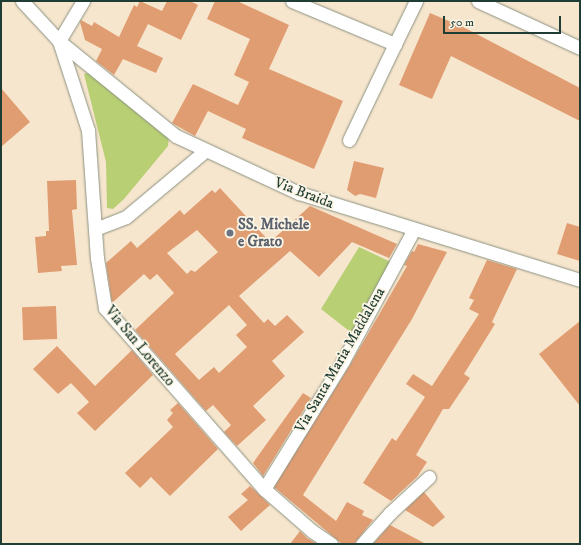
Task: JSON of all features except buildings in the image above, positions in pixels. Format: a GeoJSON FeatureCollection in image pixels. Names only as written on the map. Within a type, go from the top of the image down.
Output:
{"type":"FeatureCollection","features":[{"type":"Feature","properties":{"kind":"street","name":"Via Braida"},"geometry":{"type":"LineString","coordinates":[[22,1],[59,41],[176,136],[299,194],[580,280]]}},
{"type":"Feature","properties":{"kind":"street"},"geometry":{"type":"LineString","coordinates":[[59,41],[83,1]]}},
{"type":"Feature","properties":{"kind":"street"},"geometry":{"type":"LineString","coordinates":[[292,1],[395,44]]}},
{"type":"Feature","properties":{"kind":"street"},"geometry":{"type":"LineString","coordinates":[[349,140],[416,1]]}},
{"type":"Feature","properties":{"kind":"street"},"geometry":{"type":"LineString","coordinates":[[478,1],[580,48]]}},
{"type":"Feature","properties":{"kind":"street","name":"Via San Lorenzo"},"geometry":{"type":"LineString","coordinates":[[59,41],[88,130],[95,230],[105,308],[264,489],[312,531],[331,544]]}},
{"type":"Feature","properties":{"kind":"street"},"geometry":{"type":"LineString","coordinates":[[95,230],[126,218],[206,150]]}},
{"type":"Feature","properties":{"kind":"street","name":"Via Santa Maria Maddalena"},"geometry":{"type":"LineString","coordinates":[[264,489],[343,361],[414,229]]}},
{"type":"Feature","properties":{"kind":"street"},"geometry":{"type":"LineString","coordinates":[[362,544],[390,513],[429,477]]}},
{"type":"Feature","properties":{"kind":"green space"},"geometry":{"type":"Polygon","coordinates":[[[92,72],[169,136],[168,146],[124,199],[113,209],[107,208],[106,162],[84,74],[92,72]]]}},
{"type":"Feature","properties":{"kind":"green space"},"geometry":{"type":"Polygon","coordinates":[[[359,247],[393,263],[353,334],[321,309],[359,247]]]}},
{"type":"Feature","properties":{"kind":"place","name":"SS. Michele e Grato"},"geometry":{"type":"Point","coordinates":[230,233]}}]}
